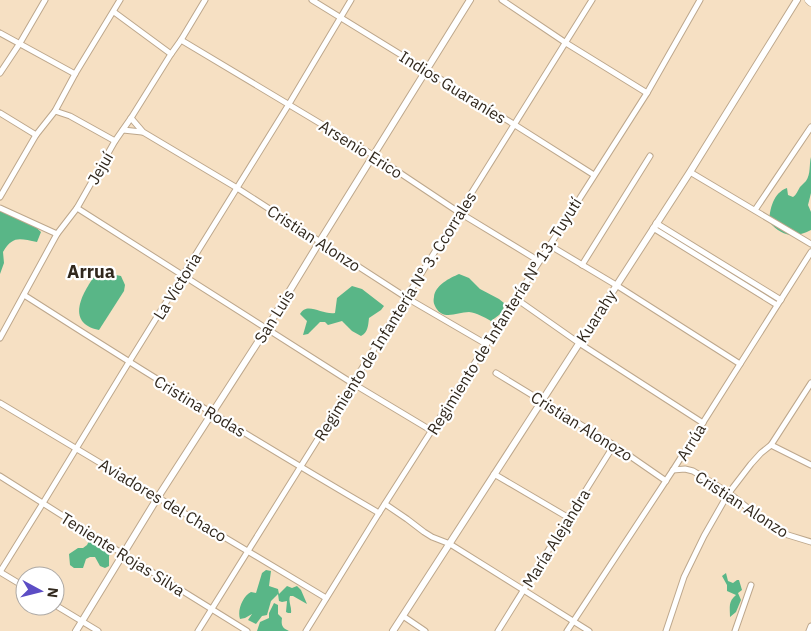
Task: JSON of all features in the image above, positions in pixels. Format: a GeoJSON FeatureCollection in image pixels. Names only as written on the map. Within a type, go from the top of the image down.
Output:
{"type":"FeatureCollection","features":[{"type":"Feature","properties":{"kind":"street"},"geometry":{"type":"LineString","coordinates":[[0,73],[20,43],[44,0]]}},
{"type":"Feature","properties":{"kind":"street"},"geometry":{"type":"LineString","coordinates":[[0,197],[36,135],[55,111],[120,0]]}},
{"type":"Feature","properties":{"kind":"street","name":"Jejuí"},"geometry":{"type":"LineString","coordinates":[[0,338],[57,234],[76,208],[115,141],[205,0]]}},
{"type":"Feature","properties":{"kind":"street","name":"Indios Guaraníes"},"geometry":{"type":"LineString","coordinates":[[312,0],[594,175]]}},
{"type":"Feature","properties":{"kind":"street","name":"La Victoria"},"geometry":{"type":"LineString","coordinates":[[0,572],[184,276],[351,0]]}},
{"type":"Feature","properties":{"kind":"street","name":"San Luis"},"geometry":{"type":"LineString","coordinates":[[76,631],[158,497],[267,328],[470,0]]}},
{"type":"Feature","properties":{"kind":"street"},"geometry":{"type":"LineString","coordinates":[[502,0],[566,43],[647,93]]}},
{"type":"Feature","properties":{"kind":"street","name":"Regimiento de Infantería N° 3. Ccorrales"},"geometry":{"type":"LineString","coordinates":[[198,631],[592,0]]}},
{"type":"Feature","properties":{"kind":"street"},"geometry":{"type":"LineString","coordinates":[[692,0],[699,2]]}},
{"type":"Feature","properties":{"kind":"street","name":"Kuarahy"},"geometry":{"type":"LineString","coordinates":[[393,631],[690,172],[797,0]]}},
{"type":"Feature","properties":{"kind":"street","name":"Regimiento de Infantería N° 13. Tuyutí"},"geometry":{"type":"LineString","coordinates":[[306,631],[379,512],[647,93],[699,2]]}},
{"type":"Feature","properties":{"kind":"street"},"geometry":{"type":"LineString","coordinates":[[114,12],[171,54]]}},
{"type":"Feature","properties":{"kind":"street"},"geometry":{"type":"LineString","coordinates":[[0,33],[75,74]]}},
{"type":"Feature","properties":{"kind":"street","name":"Arsenio Erico"},"geometry":{"type":"LineString","coordinates":[[181,40],[373,155],[460,213],[539,261]]}},
{"type":"Feature","properties":{"kind":"street"},"geometry":{"type":"LineString","coordinates":[[55,111],[70,116],[115,141]]}},
{"type":"Feature","properties":{"kind":"street"},"geometry":{"type":"LineString","coordinates":[[0,113],[36,135]]}},
{"type":"Feature","properties":{"kind":"street","name":"Cristian Alonzo"},"geometry":{"type":"LineString","coordinates":[[131,118],[143,132],[237,188],[407,298],[486,344]]}},
{"type":"Feature","properties":{"kind":"street"},"geometry":{"type":"LineString","coordinates":[[755,210],[811,127]]}},
{"type":"Feature","properties":{"kind":"street","name":"Cristian Alonzo"},"geometry":{"type":"LineString","coordinates":[[123,130],[143,132]]}},
{"type":"Feature","properties":{"kind":"street"},"geometry":{"type":"LineString","coordinates":[[582,265],[650,156]]}},
{"type":"Feature","properties":{"kind":"street"},"geometry":{"type":"LineString","coordinates":[[690,172],[811,244]]}},
{"type":"Feature","properties":{"kind":"street"},"geometry":{"type":"LineString","coordinates":[[0,208],[57,234]]}},
{"type":"Feature","properties":{"kind":"street"},"geometry":{"type":"LineString","coordinates":[[76,208],[352,383],[432,430]]}},
{"type":"Feature","properties":{"kind":"street"},"geometry":{"type":"LineString","coordinates":[[655,226],[779,303]]}},
{"type":"Feature","properties":{"kind":"street"},"geometry":{"type":"LineString","coordinates":[[549,245],[740,364]]}},
{"type":"Feature","properties":{"kind":"street","name":"Arrúa"},"geometry":{"type":"LineString","coordinates":[[568,631],[666,481],[811,252]]}},
{"type":"Feature","properties":{"kind":"street","name":"Cristina Rodas"},"geometry":{"type":"LineString","coordinates":[[24,295],[301,468],[379,512]]}},
{"type":"Feature","properties":{"kind":"street"},"geometry":{"type":"LineString","coordinates":[[515,298],[579,343],[703,423]]}},
{"type":"Feature","properties":{"kind":"street","name":"Cristian Alonozo"},"geometry":{"type":"LineString","coordinates":[[496,373],[614,445],[666,481]]}},
{"type":"Feature","properties":{"kind":"street"},"geometry":{"type":"LineString","coordinates":[[666,631],[684,577],[704,536],[729,493],[751,464],[771,445],[811,383]]}},
{"type":"Feature","properties":{"kind":"street","name":"Aviadores del Chaco"},"geometry":{"type":"LineString","coordinates":[[0,403],[326,598]]}},
{"type":"Feature","properties":{"kind":"street","name":"María Alejandra"},"geometry":{"type":"LineString","coordinates":[[498,631],[614,445]]}},
{"type":"Feature","properties":{"kind":"street"},"geometry":{"type":"LineString","coordinates":[[771,445],[811,465]]}},
{"type":"Feature","properties":{"kind":"street","name":"Cristian Alonzo"},"geometry":{"type":"LineString","coordinates":[[673,470],[685,469],[693,471],[729,493],[758,516],[783,532],[811,542]]}},
{"type":"Feature","properties":{"kind":"street"},"geometry":{"type":"LineString","coordinates":[[494,474],[569,518]]}},
{"type":"Feature","properties":{"kind":"street","name":"Teniente Rojas Silva"},"geometry":{"type":"LineString","coordinates":[[0,476],[247,631]]}},
{"type":"Feature","properties":{"kind":"street"},"geometry":{"type":"LineString","coordinates":[[385,504],[432,537],[450,544],[589,631]]}},
{"type":"Feature","properties":{"kind":"street"},"geometry":{"type":"LineString","coordinates":[[0,572],[15,581]]}},
{"type":"Feature","properties":{"kind":"street"},"geometry":{"type":"LineString","coordinates":[[735,631],[751,585]]}},
{"type":"Feature","properties":{"kind":"street"},"geometry":{"type":"LineString","coordinates":[[65,611],[98,631]]}},
{"type":"Feature","properties":{"kind":"street"},"geometry":{"type":"LineString","coordinates":[[403,616],[425,631]]}},
{"type":"Feature","properties":{"kind":"street"},"geometry":{"type":"LineString","coordinates":[[809,631],[811,626]]}},
{"type":"Feature","properties":{"kind":"green space"},"geometry":{"type":"Polygon","coordinates":[[[811,157],[811,193],[808,205],[811,212],[811,230],[799,235],[789,235],[769,222],[770,212],[775,198],[782,190],[787,188],[788,195],[793,197],[806,181],[811,157]]]}},
{"type":"Feature","properties":{"kind":"green space"},"geometry":{"type":"Polygon","coordinates":[[[0,212],[22,218],[41,232],[37,242],[17,239],[10,243],[3,252],[4,263],[0,274],[0,212]]]}},
{"type":"Feature","properties":{"kind":"green space"},"geometry":{"type":"Polygon","coordinates":[[[97,273],[121,276],[125,285],[124,291],[99,330],[88,326],[82,321],[79,314],[82,297],[97,273]]]}},
{"type":"Feature","properties":{"kind":"green space"},"geometry":{"type":"Polygon","coordinates":[[[459,274],[469,278],[480,289],[504,303],[503,312],[491,321],[469,312],[447,315],[439,312],[434,303],[437,289],[443,283],[459,274]]]}},
{"type":"Feature","properties":{"kind":"green space"},"geometry":{"type":"Polygon","coordinates":[[[352,286],[362,289],[384,306],[369,318],[365,333],[361,336],[352,331],[342,321],[328,325],[325,322],[320,322],[308,334],[303,335],[307,321],[300,314],[303,310],[311,308],[335,313],[337,298],[352,286]]]}},
{"type":"Feature","properties":{"kind":"green space"},"geometry":{"type":"Polygon","coordinates":[[[83,532],[93,535],[103,545],[108,547],[111,551],[109,566],[105,568],[100,566],[95,557],[86,559],[83,568],[74,568],[70,565],[69,554],[78,548],[83,548],[89,541],[80,536],[83,532]]]}},
{"type":"Feature","properties":{"kind":"green space"},"geometry":{"type":"Polygon","coordinates":[[[266,570],[271,571],[269,586],[278,589],[279,594],[287,586],[292,588],[297,586],[301,590],[307,604],[290,596],[291,613],[288,613],[286,612],[287,601],[279,601],[278,594],[271,601],[267,615],[262,616],[256,624],[248,620],[252,614],[240,619],[239,612],[243,600],[251,592],[256,593],[262,573],[266,570]]]}},
{"type":"Feature","properties":{"kind":"green space"},"geometry":{"type":"Polygon","coordinates":[[[726,573],[728,581],[733,583],[739,580],[742,590],[738,593],[741,600],[736,612],[730,617],[731,602],[736,595],[727,591],[727,585],[722,576],[726,573]]]}},
{"type":"Feature","properties":{"kind":"green space"},"geometry":{"type":"Polygon","coordinates":[[[274,603],[278,605],[278,614],[282,618],[283,626],[289,631],[257,631],[260,622],[269,618],[269,613],[274,603]]]}},
{"type":"Feature","properties":{"kind":"district","name":"Arrua"},"geometry":{"type":"Point","coordinates":[91,271]}}]}
